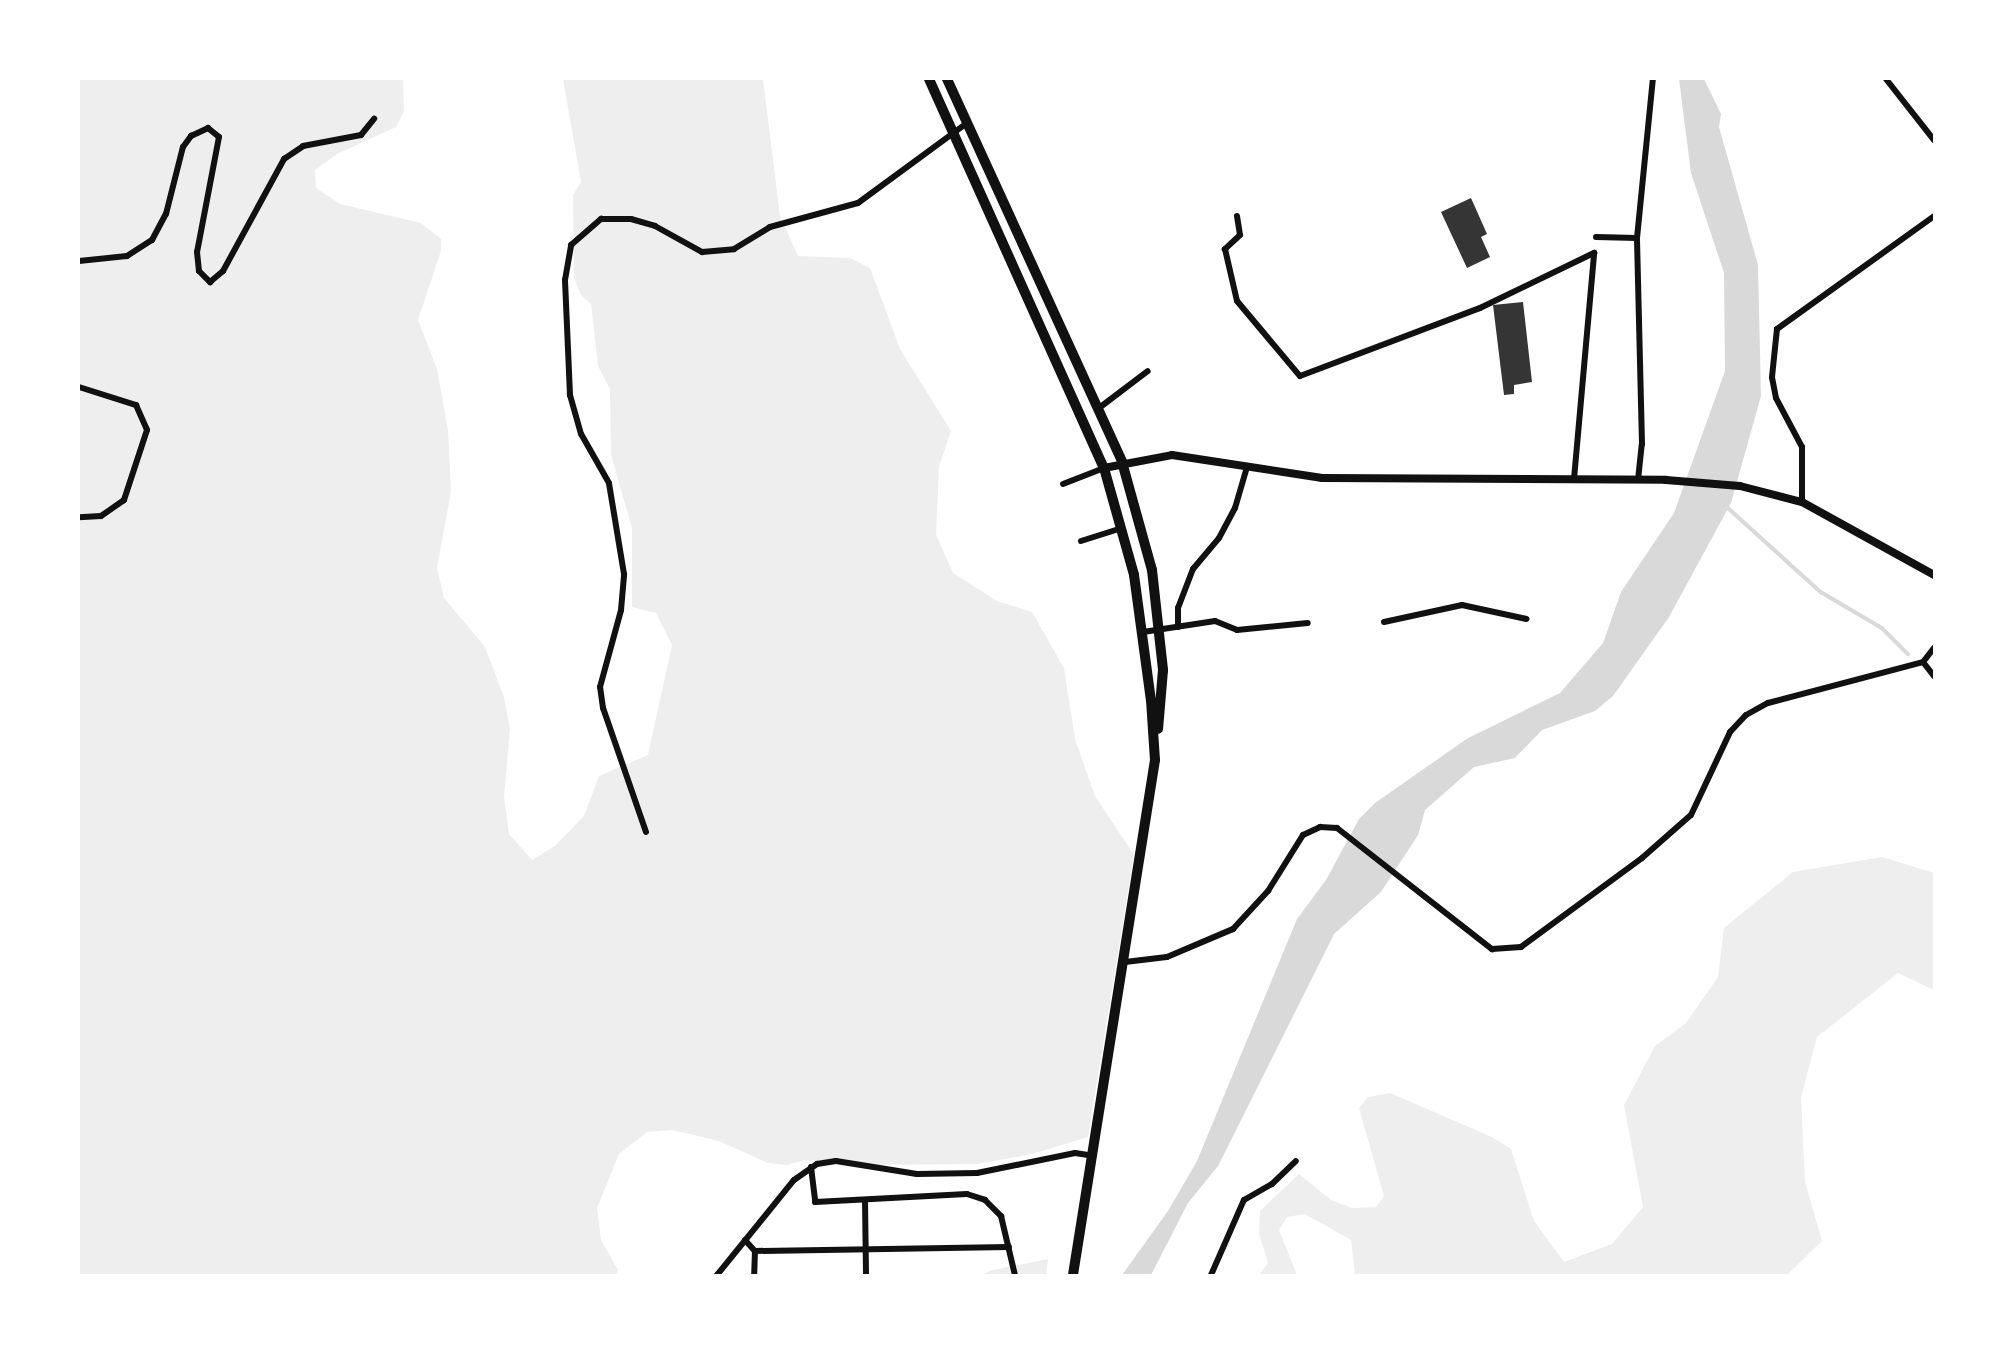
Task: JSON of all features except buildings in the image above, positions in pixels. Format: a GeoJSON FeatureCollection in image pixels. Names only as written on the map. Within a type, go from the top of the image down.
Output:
{"type":"FeatureCollection","features":[{"type":"Feature","properties":{"kind":"highway"},"geometry":{"type":"LineString","coordinates":[[929,79],[955,130],[1104,468],[1124,528],[1143,632],[1156,740]]}},
{"type":"Feature","properties":{"kind":"highway"},"geometry":{"type":"LineString","coordinates":[[947,79],[1122,462],[1152,569],[1160,628],[1163,670],[1156,740],[1125,962],[1073,1275]]}},
{"type":"Feature","properties":{"kind":"street"},"geometry":{"type":"LineString","coordinates":[[1638,480],[1642,432],[1637,238],[1653,79]]}},
{"type":"Feature","properties":{"kind":"street"},"geometry":{"type":"LineString","coordinates":[[1886,79],[1934,140]]}},
{"type":"Feature","properties":{"kind":"street"},"geometry":{"type":"LineString","coordinates":[[79,261],[127,256],[152,240],[166,214],[183,147],[191,136],[208,128],[219,137],[197,252],[199,271],[210,282],[223,271],[284,159],[303,146],[361,135],[374,119]]}},
{"type":"Feature","properties":{"kind":"street"},"geometry":{"type":"LineString","coordinates":[[646,832],[601,698],[604,663],[621,610],[624,574],[609,483],[581,434],[570,395],[565,280],[571,245],[601,219],[631,219],[655,226],[702,251],[734,249],[770,227],[858,203],[955,130],[967,124]]}},
{"type":"Feature","properties":{"kind":"street"},"geometry":{"type":"LineString","coordinates":[[1237,216],[1240,236],[1225,249],[1237,301],[1300,376],[1480,308],[1594,253],[1574,479]]}},
{"type":"Feature","properties":{"kind":"street"},"geometry":{"type":"LineString","coordinates":[[1802,502],[1802,447],[1776,398],[1772,377],[1777,329],[1934,216]]}},
{"type":"Feature","properties":{"kind":"street"},"geometry":{"type":"LineString","coordinates":[[1596,237],[1637,238]]}},
{"type":"Feature","properties":{"kind":"street"},"geometry":{"type":"LineString","coordinates":[[1099,408],[1148,371]]}},
{"type":"Feature","properties":{"kind":"street"},"geometry":{"type":"LineString","coordinates":[[79,387],[136,405],[147,430],[124,500],[102,516],[79,517]]}},
{"type":"Feature","properties":{"kind":"street"},"geometry":{"type":"LineString","coordinates":[[1063,484],[1122,462],[1172,455],[1322,478],[1666,480],[1740,486],[1802,502],[1934,575]]}},
{"type":"Feature","properties":{"kind":"street"},"geometry":{"type":"LineString","coordinates":[[1178,627],[1178,608],[1188,580],[1235,508],[1247,467]]}},
{"type":"Feature","properties":{"kind":"street"},"geometry":{"type":"LineString","coordinates":[[1081,541],[1124,528]]}},
{"type":"Feature","properties":{"kind":"street"},"geometry":{"type":"LineString","coordinates":[[1384,622],[1462,605],[1527,619]]}},
{"type":"Feature","properties":{"kind":"street"},"geometry":{"type":"LineString","coordinates":[[1143,632],[1215,621],[1237,629],[1308,623]]}},
{"type":"Feature","properties":{"kind":"street"},"geometry":{"type":"LineString","coordinates":[[1125,962],[1167,957],[1233,929],[1262,899],[1303,835],[1320,827],[1337,828],[1400,881],[1492,949],[1521,947],[1544,932],[1691,815],[1730,732],[1746,715],[1768,703],[1923,662],[1934,648]]}},
{"type":"Feature","properties":{"kind":"street"},"geometry":{"type":"LineString","coordinates":[[1923,662],[1934,676]]}},
{"type":"Feature","properties":{"kind":"street"},"geometry":{"type":"LineString","coordinates":[[717,1275],[811,1167],[836,1161],[917,1174],[977,1173],[1075,1153],[1093,1156]]}},
{"type":"Feature","properties":{"kind":"street"},"geometry":{"type":"LineString","coordinates":[[1210,1275],[1244,1200],[1272,1184],[1296,1161]]}},
{"type":"Feature","properties":{"kind":"street"},"geometry":{"type":"LineString","coordinates":[[811,1167],[815,1202],[976,1196],[1001,1216],[1015,1275]]}},
{"type":"Feature","properties":{"kind":"street"},"geometry":{"type":"LineString","coordinates":[[865,1201],[866,1275]]}},
{"type":"Feature","properties":{"kind":"street"},"geometry":{"type":"LineString","coordinates":[[746,1240],[755,1251],[754,1275]]}},
{"type":"Feature","properties":{"kind":"street"},"geometry":{"type":"LineString","coordinates":[[755,1251],[1009,1247]]}},
{"type":"Feature","properties":{"kind":"shaded area"},"geometry":{"type":"Polygon","coordinates":[[[79,79],[403,79],[404,111],[396,127],[337,154],[315,170],[316,188],[340,204],[421,223],[441,239],[441,251],[418,320],[437,369],[448,430],[451,492],[437,568],[444,598],[485,647],[504,697],[510,729],[504,796],[509,834],[532,860],[555,846],[584,816],[599,776],[648,755],[672,645],[656,613],[632,607],[632,528],[611,455],[610,389],[598,366],[591,304],[581,295],[574,278],[573,195],[581,182],[563,79],[763,79],[780,216],[798,256],[850,258],[870,268],[900,349],[951,431],[939,467],[936,535],[953,573],[997,601],[1032,612],[1064,668],[1075,739],[1095,796],[1134,855],[1088,1137],[1032,1154],[978,1164],[858,1165],[805,1160],[787,1165],[768,1163],[719,1141],[672,1130],[647,1132],[619,1154],[597,1208],[601,1240],[618,1270],[616,1275],[79,1275],[79,79]]]}},
{"type":"Feature","properties":{"kind":"shaded area"},"geometry":{"type":"Polygon","coordinates":[[[1679,79],[1704,79],[1721,114],[1719,127],[1758,265],[1761,396],[1731,503],[1669,617],[1613,696],[1595,711],[1542,730],[1515,758],[1474,767],[1425,810],[1418,835],[1381,892],[1334,934],[1218,1166],[1188,1203],[1151,1275],[1122,1275],[1168,1211],[1197,1161],[1297,919],[1326,880],[1359,819],[1375,803],[1468,738],[1560,693],[1603,643],[1621,592],[1674,513],[1725,371],[1724,273],[1691,173],[1679,79]]]}},
{"type":"Feature","properties":{"kind":"shaded area"},"geometry":{"type":"Polygon","coordinates":[[[1882,857],[1934,873],[1934,990],[1898,973],[1817,1037],[1801,1097],[1805,1182],[1822,1241],[1787,1275],[1355,1275],[1351,1240],[1305,1214],[1287,1217],[1279,1230],[1297,1275],[1259,1275],[1268,1263],[1259,1233],[1260,1211],[1299,1174],[1331,1200],[1352,1208],[1376,1207],[1384,1196],[1359,1108],[1368,1097],[1390,1093],[1492,1137],[1511,1149],[1534,1221],[1564,1262],[1612,1244],[1643,1207],[1624,1105],[1655,1046],[1686,1023],[1718,977],[1724,928],[1793,872],[1882,857]]]}},
{"type":"Feature","properties":{"kind":"shaded area"},"geometry":{"type":"Polygon","coordinates":[[[1048,1259],[1046,1275],[981,1275],[993,1270],[1048,1259]]]}},
{"type":"Feature","properties":{"kind":"waterway"},"geometry":{"type":"LineString","coordinates":[[1726,506],[1821,592],[1882,628],[1908,654]]}}]}
